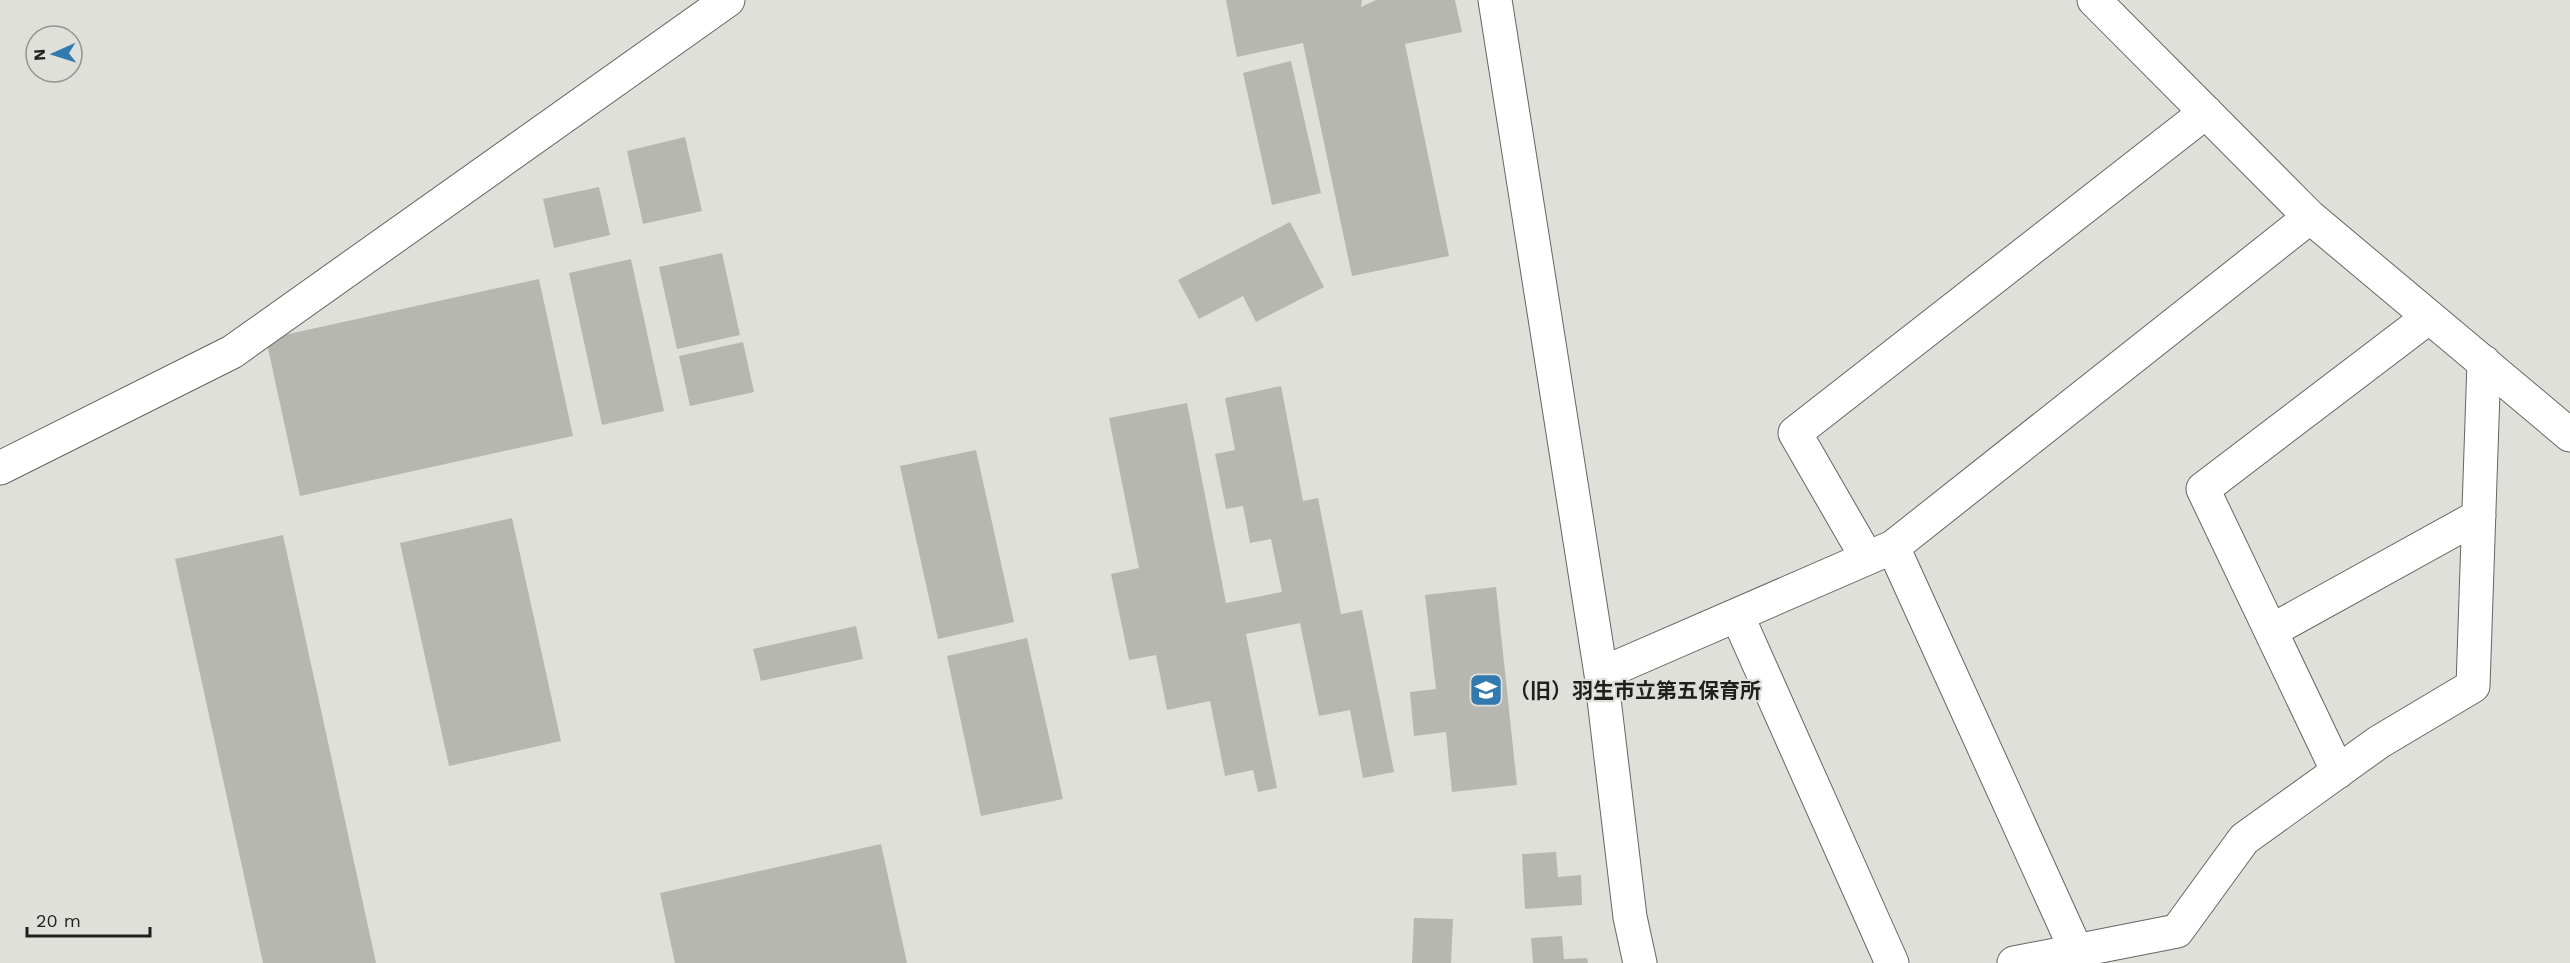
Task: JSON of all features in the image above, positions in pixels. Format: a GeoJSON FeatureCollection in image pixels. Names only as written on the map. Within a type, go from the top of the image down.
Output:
{"type":"FeatureCollection","features":[{"type":"Feature","properties":{"kind":"street"},"geometry":{"type":"LineString","coordinates":[[0,468],[232,352],[728,0]]}},
{"type":"Feature","properties":{"kind":"street"},"geometry":{"type":"LineString","coordinates":[[1495,0],[1600,674],[1630,917],[1640,963]]}},
{"type":"Feature","properties":{"kind":"street"},"geometry":{"type":"LineString","coordinates":[[2094,0],[2310,216],[2570,435]]}},
{"type":"Feature","properties":{"kind":"street"},"geometry":{"type":"LineString","coordinates":[[2076,950],[1880,552],[1795,433],[2206,112]]}},
{"type":"Feature","properties":{"kind":"street"},"geometry":{"type":"LineString","coordinates":[[1600,674],[1880,552],[2310,216]]}},
{"type":"Feature","properties":{"kind":"street"},"geometry":{"type":"LineString","coordinates":[[2338,772],[2203,489],[2429,317]]}},
{"type":"Feature","properties":{"kind":"street"},"geometry":{"type":"LineString","coordinates":[[2014,963],[2177,931],[2244,839],[2379,742],[2473,686],[2484,362]]}},
{"type":"Feature","properties":{"kind":"street"},"geometry":{"type":"LineString","coordinates":[[2271,631],[2479,516]]}},
{"type":"Feature","properties":{"kind":"street"},"geometry":{"type":"LineString","coordinates":[[1737,615],[1892,963]]}},
{"type":"Feature","properties":{"kind":"building"},"geometry":{"type":"Polygon","coordinates":[[[1226,0],[1362,0],[1361,7],[1376,0],[1455,0],[1462,32],[1405,44],[1449,256],[1352,276],[1303,43],[1237,57],[1226,0]]]}},
{"type":"Feature","properties":{"kind":"building"},"geometry":{"type":"Polygon","coordinates":[[[1291,61],[1321,193],[1272,205],[1243,73],[1291,61]]]}},
{"type":"Feature","properties":{"kind":"building"},"geometry":{"type":"Polygon","coordinates":[[[685,137],[702,211],[643,224],[627,151],[685,137]]]}},
{"type":"Feature","properties":{"kind":"building"},"geometry":{"type":"Polygon","coordinates":[[[599,187],[610,235],[554,248],[543,199],[599,187]]]}},
{"type":"Feature","properties":{"kind":"building"},"geometry":{"type":"Polygon","coordinates":[[[1290,222],[1324,287],[1256,322],[1243,296],[1199,319],[1178,280],[1290,222]]]}},
{"type":"Feature","properties":{"kind":"building"},"geometry":{"type":"Polygon","coordinates":[[[722,253],[740,335],[677,349],[659,267],[722,253]]]}},
{"type":"Feature","properties":{"kind":"building"},"geometry":{"type":"Polygon","coordinates":[[[631,259],[664,411],[602,425],[569,273],[631,259]]]}},
{"type":"Feature","properties":{"kind":"building"},"geometry":{"type":"Polygon","coordinates":[[[539,279],[573,436],[300,496],[266,339],[539,279]]]}},
{"type":"Feature","properties":{"kind":"building"},"geometry":{"type":"Polygon","coordinates":[[[743,342],[754,392],[690,406],[679,356],[743,342]]]}},
{"type":"Feature","properties":{"kind":"building"},"geometry":{"type":"Polygon","coordinates":[[[1281,386],[1303,501],[1318,498],[1341,614],[1362,610],[1394,772],[1363,778],[1350,710],[1319,716],[1300,623],[1246,634],[1277,788],[1258,792],[1253,770],[1225,776],[1210,701],[1167,710],[1156,655],[1129,660],[1111,574],[1139,568],[1109,418],[1187,403],[1226,603],[1282,592],[1271,539],[1250,543],[1243,506],[1226,509],[1215,454],[1235,450],[1225,398],[1281,386]]]}},
{"type":"Feature","properties":{"kind":"building"},"geometry":{"type":"Polygon","coordinates":[[[976,450],[1014,622],[938,639],[900,466],[976,450]]]}},
{"type":"Feature","properties":{"kind":"building"},"geometry":{"type":"Polygon","coordinates":[[[512,518],[561,741],[449,766],[400,543],[512,518]]]}},
{"type":"Feature","properties":{"kind":"building"},"geometry":{"type":"Polygon","coordinates":[[[283,535],[376,963],[263,963],[175,559],[283,535]]]}},
{"type":"Feature","properties":{"kind":"building"},"geometry":{"type":"Polygon","coordinates":[[[1496,587],[1517,785],[1452,792],[1446,732],[1414,736],[1410,692],[1436,689],[1425,595],[1496,587]]]}},
{"type":"Feature","properties":{"kind":"building"},"geometry":{"type":"Polygon","coordinates":[[[856,626],[863,659],[761,681],[753,649],[856,626]]]}},
{"type":"Feature","properties":{"kind":"building"},"geometry":{"type":"Polygon","coordinates":[[[1027,638],[1063,799],[981,816],[947,656],[1027,638]]]}},
{"type":"Feature","properties":{"kind":"building"},"geometry":{"type":"Polygon","coordinates":[[[881,844],[907,963],[675,963],[660,893],[881,844]]]}},
{"type":"Feature","properties":{"kind":"building"},"geometry":{"type":"Polygon","coordinates":[[[1556,852],[1558,877],[1581,875],[1582,905],[1525,909],[1522,854],[1556,852]]]}},
{"type":"Feature","properties":{"kind":"building"},"geometry":{"type":"Polygon","coordinates":[[[1414,918],[1453,919],[1451,963],[1412,963],[1414,918]]]}},
{"type":"Feature","properties":{"kind":"building"},"geometry":{"type":"Polygon","coordinates":[[[1562,936],[1564,959],[1587,958],[1588,963],[1533,963],[1531,938],[1562,936]]]}},
{"type":"Feature","properties":{"kind":"place","name":"（旧）羽生市立第五保育所"},"geometry":{"type":"Point","coordinates":[1486,690]}}]}
